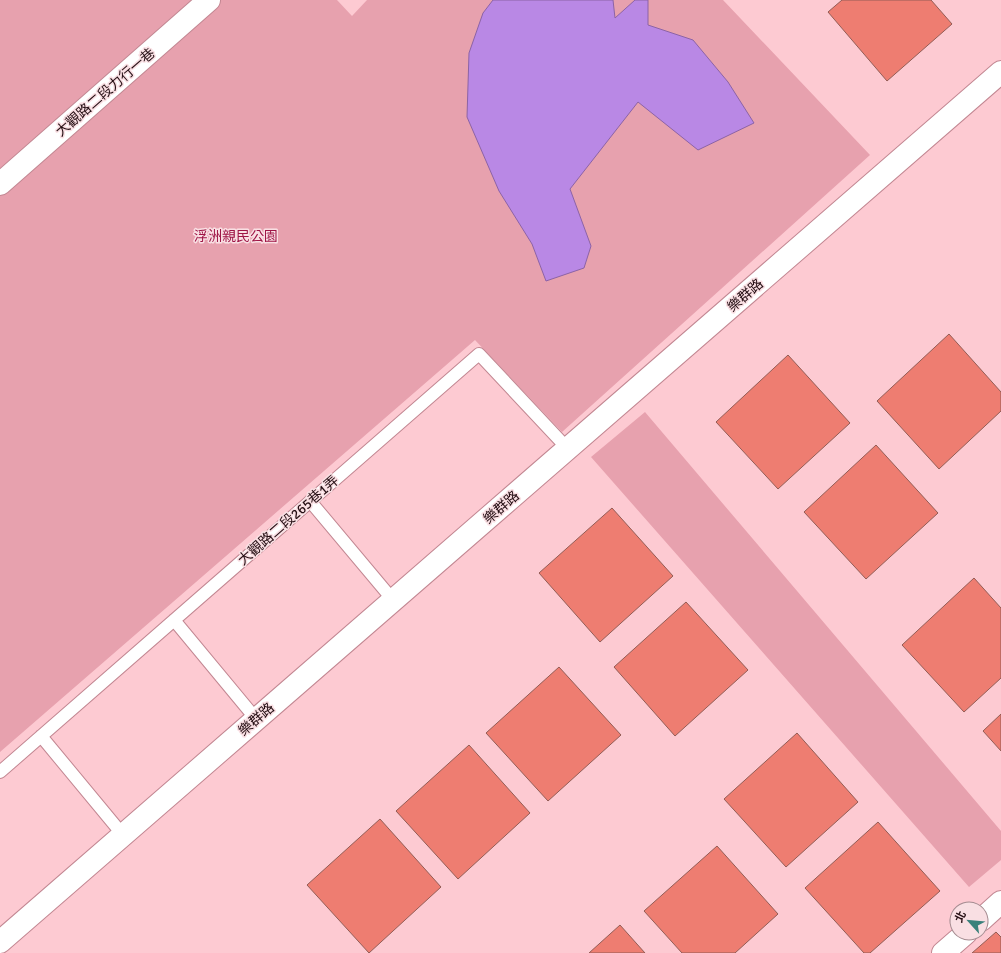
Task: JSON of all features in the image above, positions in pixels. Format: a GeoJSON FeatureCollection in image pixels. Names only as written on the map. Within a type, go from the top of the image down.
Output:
{"type":"FeatureCollection","features":[{"type":"Feature","properties":{"kind":"street","name":"大觀路二段力行一巷"},"geometry":{"type":"LineString","coordinates":[[0,184],[209,0]]}},
{"type":"Feature","properties":{"kind":"street","name":"樂群路"},"geometry":{"type":"LineString","coordinates":[[0,942],[1001,72]]}},
{"type":"Feature","properties":{"kind":"street"},"geometry":{"type":"LineString","coordinates":[[989,913],[1001,902]]}},
{"type":"Feature","properties":{"kind":"street"},"geometry":{"type":"LineString","coordinates":[[943,953],[957,941]]}},
{"type":"Feature","properties":{"kind":"lane","name":"大觀路二段265巷1弄"},"geometry":{"type":"LineString","coordinates":[[0,772],[479,354],[568,449]]}},
{"type":"Feature","properties":{"kind":"lane"},"geometry":{"type":"LineString","coordinates":[[310,501],[393,600]]}},
{"type":"Feature","properties":{"kind":"lane"},"geometry":{"type":"LineString","coordinates":[[174,620],[256,719]]}},
{"type":"Feature","properties":{"kind":"lane"},"geometry":{"type":"LineString","coordinates":[[41,736],[123,835]]}},
{"type":"Feature","properties":{"kind":"green space","name":"浮洲親民公園"},"geometry":{"type":"Polygon","coordinates":[[[0,0],[337,0],[352,16],[367,0],[723,0],[870,155],[562,432],[475,340],[0,752],[0,0]]]}},
{"type":"Feature","properties":{"kind":"green space"},"geometry":{"type":"Polygon","coordinates":[[[645,412],[1001,831],[1001,860],[969,887],[591,457],[645,412]]]}},
{"type":"Feature","properties":{"kind":"shaded area"},"geometry":{"type":"Polygon","coordinates":[[[493,0],[613,0],[615,18],[635,0],[648,0],[648,25],[693,40],[728,82],[754,123],[698,150],[638,102],[570,189],[591,246],[584,268],[546,281],[532,244],[499,191],[467,117],[469,53],[483,13],[493,0]]]}},
{"type":"Feature","properties":{"kind":"building"},"geometry":{"type":"Polygon","coordinates":[[[842,0],[931,0],[952,24],[887,81],[828,12],[842,0]]]}},
{"type":"Feature","properties":{"kind":"building"},"geometry":{"type":"Polygon","coordinates":[[[949,334],[1001,392],[1001,411],[939,469],[877,401],[949,334]]]}},
{"type":"Feature","properties":{"kind":"building"},"geometry":{"type":"Polygon","coordinates":[[[788,355],[850,423],[778,489],[716,422],[788,355]]]}},
{"type":"Feature","properties":{"kind":"building"},"geometry":{"type":"Polygon","coordinates":[[[876,445],[938,513],[866,579],[804,512],[876,445]]]}},
{"type":"Feature","properties":{"kind":"building"},"geometry":{"type":"Polygon","coordinates":[[[612,508],[673,576],[600,642],[539,573],[612,508]]]}},
{"type":"Feature","properties":{"kind":"building"},"geometry":{"type":"Polygon","coordinates":[[[974,578],[1001,608],[1001,678],[964,712],[902,645],[974,578]]]}},
{"type":"Feature","properties":{"kind":"building"},"geometry":{"type":"Polygon","coordinates":[[[686,602],[748,670],[675,736],[614,667],[686,602]]]}},
{"type":"Feature","properties":{"kind":"building"},"geometry":{"type":"Polygon","coordinates":[[[559,667],[621,735],[548,801],[486,733],[559,667]]]}},
{"type":"Feature","properties":{"kind":"building"},"geometry":{"type":"Polygon","coordinates":[[[1001,714],[1001,751],[983,731],[1001,714]]]}},
{"type":"Feature","properties":{"kind":"building"},"geometry":{"type":"Polygon","coordinates":[[[797,733],[858,802],[786,867],[724,799],[797,733]]]}},
{"type":"Feature","properties":{"kind":"building"},"geometry":{"type":"Polygon","coordinates":[[[469,745],[530,813],[458,879],[396,811],[469,745]]]}},
{"type":"Feature","properties":{"kind":"building"},"geometry":{"type":"Polygon","coordinates":[[[380,819],[441,887],[369,953],[307,885],[380,819]]]}},
{"type":"Feature","properties":{"kind":"building"},"geometry":{"type":"Polygon","coordinates":[[[878,822],[940,891],[870,953],[864,953],[805,888],[878,822]]]}},
{"type":"Feature","properties":{"kind":"building"},"geometry":{"type":"Polygon","coordinates":[[[717,846],[778,914],[735,953],[682,953],[644,911],[717,846]]]}},
{"type":"Feature","properties":{"kind":"building"},"geometry":{"type":"Polygon","coordinates":[[[620,925],[645,953],[589,953],[620,925]]]}},
{"type":"Feature","properties":{"kind":"building"},"geometry":{"type":"Polygon","coordinates":[[[996,932],[1001,937],[1001,953],[972,953],[986,941],[989,941],[989,938],[996,932]]]}}]}
